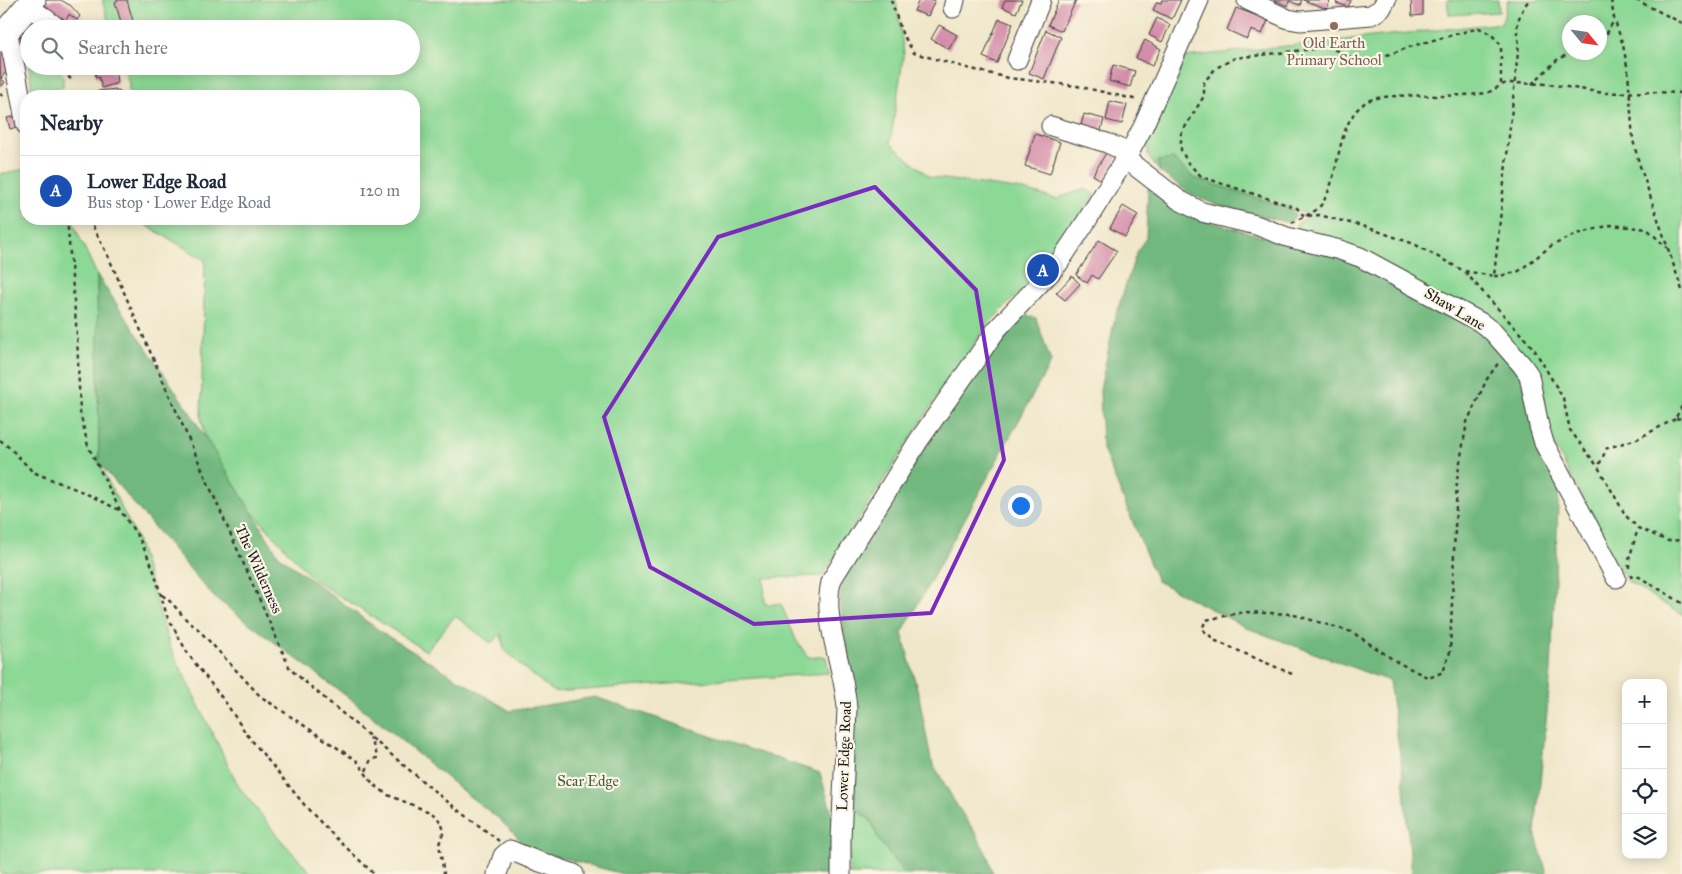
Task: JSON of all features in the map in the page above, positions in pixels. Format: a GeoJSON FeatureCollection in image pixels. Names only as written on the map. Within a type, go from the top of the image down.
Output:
{"type":"FeatureCollection","features":[{"type":"Feature","properties":{"kind":"main road"},"geometry":{"type":"LineString","coordinates":[[3,35],[31,3]]}},
{"type":"Feature","properties":{"kind":"street"},"geometry":{"type":"LineString","coordinates":[[1017,60],[1041,0]]}},
{"type":"Feature","properties":{"kind":"street","name":"Lower Edge Road"},"geometry":{"type":"LineString","coordinates":[[840,874],[847,708],[846,688],[829,616],[828,595],[832,579],[919,440],[962,377],[997,329],[1058,264],[1128,156],[1154,105],[1199,0]]}},
{"type":"Feature","properties":{"kind":"street"},"geometry":{"type":"LineString","coordinates":[[1247,0],[1288,19],[1300,21],[1371,14],[1381,9],[1386,0]]}},
{"type":"Feature","properties":{"kind":"street"},"geometry":{"type":"LineString","coordinates":[[31,3],[49,20]]}},
{"type":"Feature","properties":{"kind":"street"},"geometry":{"type":"LineString","coordinates":[[3,35],[13,56],[20,93]]}},
{"type":"Feature","properties":{"kind":"street","name":"Shaw Lane"},"geometry":{"type":"LineString","coordinates":[[1051,126],[1107,143],[1128,156],[1178,200],[1202,212],[1256,225],[1279,234],[1360,257],[1480,322],[1493,332],[1529,375],[1544,443],[1622,573]]}},
{"type":"Feature","properties":{"kind":"street"},"geometry":{"type":"LineString","coordinates":[[497,874],[503,856],[510,850],[574,874]]}},
{"type":"Feature","properties":{"kind":"path"},"geometry":{"type":"LineString","coordinates":[[1494,276],[1519,43],[1516,33],[1520,12],[1529,0]]}},
{"type":"Feature","properties":{"kind":"path"},"geometry":{"type":"LineString","coordinates":[[1611,0],[1614,18],[1626,57],[1633,140],[1682,290]]}},
{"type":"Feature","properties":{"kind":"path"},"geometry":{"type":"LineString","coordinates":[[1636,0],[1682,23]]}},
{"type":"Feature","properties":{"kind":"path"},"geometry":{"type":"LineString","coordinates":[[1607,33],[1614,18]]}},
{"type":"Feature","properties":{"kind":"path"},"geometry":{"type":"LineString","coordinates":[[1304,216],[1297,208],[1202,177],[1188,163],[1181,150],[1181,134],[1204,96],[1204,82],[1216,68],[1235,58],[1330,47],[1354,60],[1366,62],[1419,44],[1479,28],[1491,34],[1501,45],[1501,84]]}},
{"type":"Feature","properties":{"kind":"path"},"geometry":{"type":"LineString","coordinates":[[1530,84],[1562,57]]}},
{"type":"Feature","properties":{"kind":"path"},"geometry":{"type":"LineString","coordinates":[[66,75],[71,79]]}},
{"type":"Feature","properties":{"kind":"path"},"geometry":{"type":"LineString","coordinates":[[1279,234],[1318,208],[1327,194],[1349,122],[1356,110],[1367,101],[1398,96],[1445,96],[1489,92],[1501,84],[1515,83],[1569,86],[1586,91],[1682,93]]}},
{"type":"Feature","properties":{"kind":"path"},"geometry":{"type":"LineString","coordinates":[[1304,216],[1319,215],[1366,227],[1414,244],[1464,271],[1494,276],[1519,271],[1551,246],[1577,234],[1611,225],[1647,228],[1668,249]]}},
{"type":"Feature","properties":{"kind":"path"},"geometry":{"type":"LineString","coordinates":[[68,225],[77,335],[80,412],[88,446],[120,510],[139,538],[153,568],[167,616],[188,654],[245,732],[307,808],[331,834],[374,874]]}},
{"type":"Feature","properties":{"kind":"path","name":"The Wilderness"},"geometry":{"type":"LineString","coordinates":[[92,225],[108,256],[290,669],[439,795],[510,850]]}},
{"type":"Feature","properties":{"kind":"path"},"geometry":{"type":"LineString","coordinates":[[1292,674],[1216,641],[1202,629],[1206,620],[1244,612],[1291,614],[1352,632],[1397,662],[1429,678],[1442,672],[1450,652],[1457,479],[1467,422],[1487,380],[1508,349]]}},
{"type":"Feature","properties":{"kind":"path"},"geometry":{"type":"LineString","coordinates":[[1675,419],[1682,406]]}},
{"type":"Feature","properties":{"kind":"path"},"geometry":{"type":"LineString","coordinates":[[1682,418],[1675,419],[1637,439],[1607,448],[1598,467],[1626,516],[1638,528],[1668,541],[1682,540]]}},
{"type":"Feature","properties":{"kind":"path"},"geometry":{"type":"LineString","coordinates":[[0,440],[12,448],[33,472],[85,493],[120,510]]}},
{"type":"Feature","properties":{"kind":"path"},"geometry":{"type":"LineString","coordinates":[[1638,528],[1629,560],[1622,573],[1636,575],[1682,602]]}},
{"type":"Feature","properties":{"kind":"path"},"geometry":{"type":"LineString","coordinates":[[160,594],[173,602],[187,622],[198,628],[260,696],[357,761],[373,784],[388,795],[432,814],[442,822],[444,831],[439,844],[444,874]]}},
{"type":"Feature","properties":{"kind":"path"},"geometry":{"type":"LineString","coordinates":[[366,773],[371,759],[378,759],[369,736]]}},
{"type":"Feature","properties":{"kind":"highlighted area"},"geometry":{"type":"Polygon","coordinates":[[[875,187],[976,290],[1004,460],[931,613],[754,624],[650,567],[604,417],[718,237],[875,187]]]}},
{"type":"Feature","properties":{"kind":"green space"},"geometry":{"type":"Polygon","coordinates":[[[102,0],[896,0],[904,53],[890,143],[930,177],[1023,190],[1056,199],[1085,189],[1095,195],[1050,262],[989,323],[946,383],[822,576],[764,578],[765,604],[781,604],[796,640],[808,657],[826,657],[829,673],[554,692],[520,665],[504,649],[501,634],[491,643],[455,616],[426,651],[313,579],[233,491],[209,451],[201,418],[205,260],[146,225],[420,225],[420,90],[129,90],[126,75],[420,75],[420,20],[108,20],[102,0]]]}},
{"type":"Feature","properties":{"kind":"green space"},"geometry":{"type":"Polygon","coordinates":[[[1447,0],[1498,0],[1499,12],[1449,15],[1447,0]]]}},
{"type":"Feature","properties":{"kind":"green space"},"geometry":{"type":"Polygon","coordinates":[[[1508,0],[1682,0],[1682,615],[1629,582],[1619,569],[1548,433],[1542,379],[1521,352],[1299,232],[1296,225],[1309,215],[1194,178],[1173,159],[1158,161],[1160,172],[1148,156],[1148,143],[1185,57],[1502,23],[1508,0]]]}},
{"type":"Feature","properties":{"kind":"green space"},"geometry":{"type":"Polygon","coordinates":[[[30,75],[62,75],[63,86],[48,90],[32,90],[30,75]]]}},
{"type":"Feature","properties":{"kind":"green space"},"geometry":{"type":"Polygon","coordinates":[[[1173,159],[1194,178],[1291,209],[1296,216],[1289,223],[1214,204],[1191,194],[1160,172],[1157,161],[1173,159]]]}},
{"type":"Feature","properties":{"kind":"green space"},"geometry":{"type":"Polygon","coordinates":[[[20,170],[20,225],[74,225],[97,275],[99,463],[137,539],[170,647],[239,787],[280,839],[312,874],[0,874],[0,174],[20,170]]]}},
{"type":"Feature","properties":{"kind":"green space"},"geometry":{"type":"Polygon","coordinates":[[[1148,188],[1182,214],[1359,263],[1466,320],[1500,349],[1521,376],[1559,484],[1551,671],[1535,833],[1547,874],[1412,874],[1402,768],[1389,681],[1247,628],[1157,581],[1102,447],[1100,390],[1115,318],[1137,251],[1146,238],[1148,188]]]}},
{"type":"Feature","properties":{"kind":"green space","name":"Scar Edge"},"geometry":{"type":"Polygon","coordinates":[[[97,275],[191,414],[279,556],[384,634],[510,711],[595,697],[820,773],[833,817],[833,874],[623,874],[529,849],[498,818],[353,701],[214,597],[99,463],[97,275]]]}},
{"type":"Feature","properties":{"kind":"green space"},"geometry":{"type":"Polygon","coordinates":[[[1024,315],[1036,318],[1051,362],[902,633],[919,696],[931,760],[956,804],[976,834],[988,857],[993,874],[904,874],[879,840],[871,821],[850,804],[856,702],[840,599],[843,579],[928,442],[974,376],[1024,315]]]}},
{"type":"Feature","properties":{"kind":"green space"},"geometry":{"type":"Polygon","coordinates":[[[850,804],[871,821],[879,840],[904,874],[849,874],[850,804]]]}},
{"type":"Feature","properties":{"kind":"building"},"geometry":{"type":"Polygon","coordinates":[[[46,0],[61,0],[71,6],[80,16],[77,20],[69,14],[66,20],[61,17],[60,20],[54,20],[41,11],[46,5],[44,3],[46,0]]]}},
{"type":"Feature","properties":{"kind":"building"},"geometry":{"type":"Polygon","coordinates":[[[127,0],[133,20],[120,20],[115,2],[127,0]]]}},
{"type":"Feature","properties":{"kind":"building"},"geometry":{"type":"Polygon","coordinates":[[[919,0],[935,0],[928,16],[914,11],[919,0]]]}},
{"type":"Feature","properties":{"kind":"building"},"geometry":{"type":"Polygon","coordinates":[[[1005,0],[1022,0],[1016,13],[1002,7],[1005,0]]]}},
{"type":"Feature","properties":{"kind":"building"},"geometry":{"type":"Polygon","coordinates":[[[1059,0],[1076,0],[1062,31],[1048,25],[1059,0]]]}},
{"type":"Feature","properties":{"kind":"building"},"geometry":{"type":"Polygon","coordinates":[[[1162,0],[1181,0],[1172,19],[1153,10],[1157,2],[1161,3],[1162,0]]]}},
{"type":"Feature","properties":{"kind":"building","name":"Old Earth Primary School"},"geometry":{"type":"Polygon","coordinates":[[[1274,0],[1302,0],[1300,5],[1289,1],[1288,6],[1274,0]]]}},
{"type":"Feature","properties":{"kind":"building","name":"Old Earth Primary School"},"geometry":{"type":"Polygon","coordinates":[[[1303,0],[1330,0],[1327,9],[1303,0]]]}},
{"type":"Feature","properties":{"kind":"building","name":"Old Earth Primary School"},"geometry":{"type":"Polygon","coordinates":[[[1337,0],[1351,0],[1348,7],[1336,3],[1337,0]]]}},
{"type":"Feature","properties":{"kind":"building"},"geometry":{"type":"Polygon","coordinates":[[[1411,0],[1423,0],[1423,15],[1412,16],[1411,0]]]}},
{"type":"Feature","properties":{"kind":"building","name":"Old Earth Primary School"},"geometry":{"type":"Polygon","coordinates":[[[1236,8],[1257,16],[1258,14],[1269,18],[1262,34],[1251,30],[1247,39],[1227,30],[1236,8]]]}},
{"type":"Feature","properties":{"kind":"building"},"geometry":{"type":"Polygon","coordinates":[[[1157,18],[1170,25],[1162,42],[1149,35],[1157,18]]]}},
{"type":"Feature","properties":{"kind":"building"},"geometry":{"type":"Polygon","coordinates":[[[999,19],[1013,24],[997,63],[983,57],[999,19]]]}},
{"type":"Feature","properties":{"kind":"building"},"geometry":{"type":"Polygon","coordinates":[[[939,25],[957,35],[949,49],[931,39],[939,25]]]}},
{"type":"Feature","properties":{"kind":"building"},"geometry":{"type":"Polygon","coordinates":[[[1046,30],[1061,37],[1044,79],[1029,73],[1046,30]]]}},
{"type":"Feature","properties":{"kind":"building"},"geometry":{"type":"Polygon","coordinates":[[[1145,40],[1161,49],[1152,66],[1136,58],[1145,40]]]}},
{"type":"Feature","properties":{"kind":"building"},"geometry":{"type":"Polygon","coordinates":[[[5,49],[10,68],[1,78],[5,82],[1,87],[0,56],[5,49]]]}},
{"type":"Feature","properties":{"kind":"building"},"geometry":{"type":"Polygon","coordinates":[[[1113,65],[1135,71],[1130,87],[1109,81],[1113,65]]]}},
{"type":"Feature","properties":{"kind":"building"},"geometry":{"type":"Polygon","coordinates":[[[96,75],[116,75],[117,83],[102,88],[99,77],[96,78],[96,75]]]}},
{"type":"Feature","properties":{"kind":"building"},"geometry":{"type":"Polygon","coordinates":[[[1110,101],[1127,105],[1122,124],[1106,120],[1110,101]]]}},
{"type":"Feature","properties":{"kind":"building"},"geometry":{"type":"Polygon","coordinates":[[[1084,114],[1104,119],[1100,134],[1080,129],[1084,114]]]}},
{"type":"Feature","properties":{"kind":"building"},"geometry":{"type":"Polygon","coordinates":[[[18,116],[20,126],[10,129],[7,118],[18,116]]]}},
{"type":"Feature","properties":{"kind":"building"},"geometry":{"type":"Polygon","coordinates":[[[1035,134],[1060,142],[1050,174],[1025,166],[1035,134]]]}},
{"type":"Feature","properties":{"kind":"building"},"geometry":{"type":"Polygon","coordinates":[[[1110,146],[1120,153],[1103,181],[1093,175],[1110,146]]]}},
{"type":"Feature","properties":{"kind":"building"},"geometry":{"type":"Polygon","coordinates":[[[1123,206],[1138,215],[1125,237],[1110,228],[1123,206]]]}},
{"type":"Feature","properties":{"kind":"building"},"geometry":{"type":"Polygon","coordinates":[[[1099,240],[1117,251],[1098,279],[1092,275],[1087,283],[1076,275],[1099,240]]]}},
{"type":"Feature","properties":{"kind":"building"},"geometry":{"type":"Polygon","coordinates":[[[1072,276],[1080,284],[1065,300],[1056,293],[1072,276]]]}},
{"type":"Feature","properties":{"kind":"place","name":"Old Earth Primary School"},"geometry":{"type":"Point","coordinates":[1334,26]}},
{"type":"Feature","properties":{"kind":"place","name":"Lower Edge Road"},"geometry":{"type":"Point","coordinates":[1043,270]}}]}
